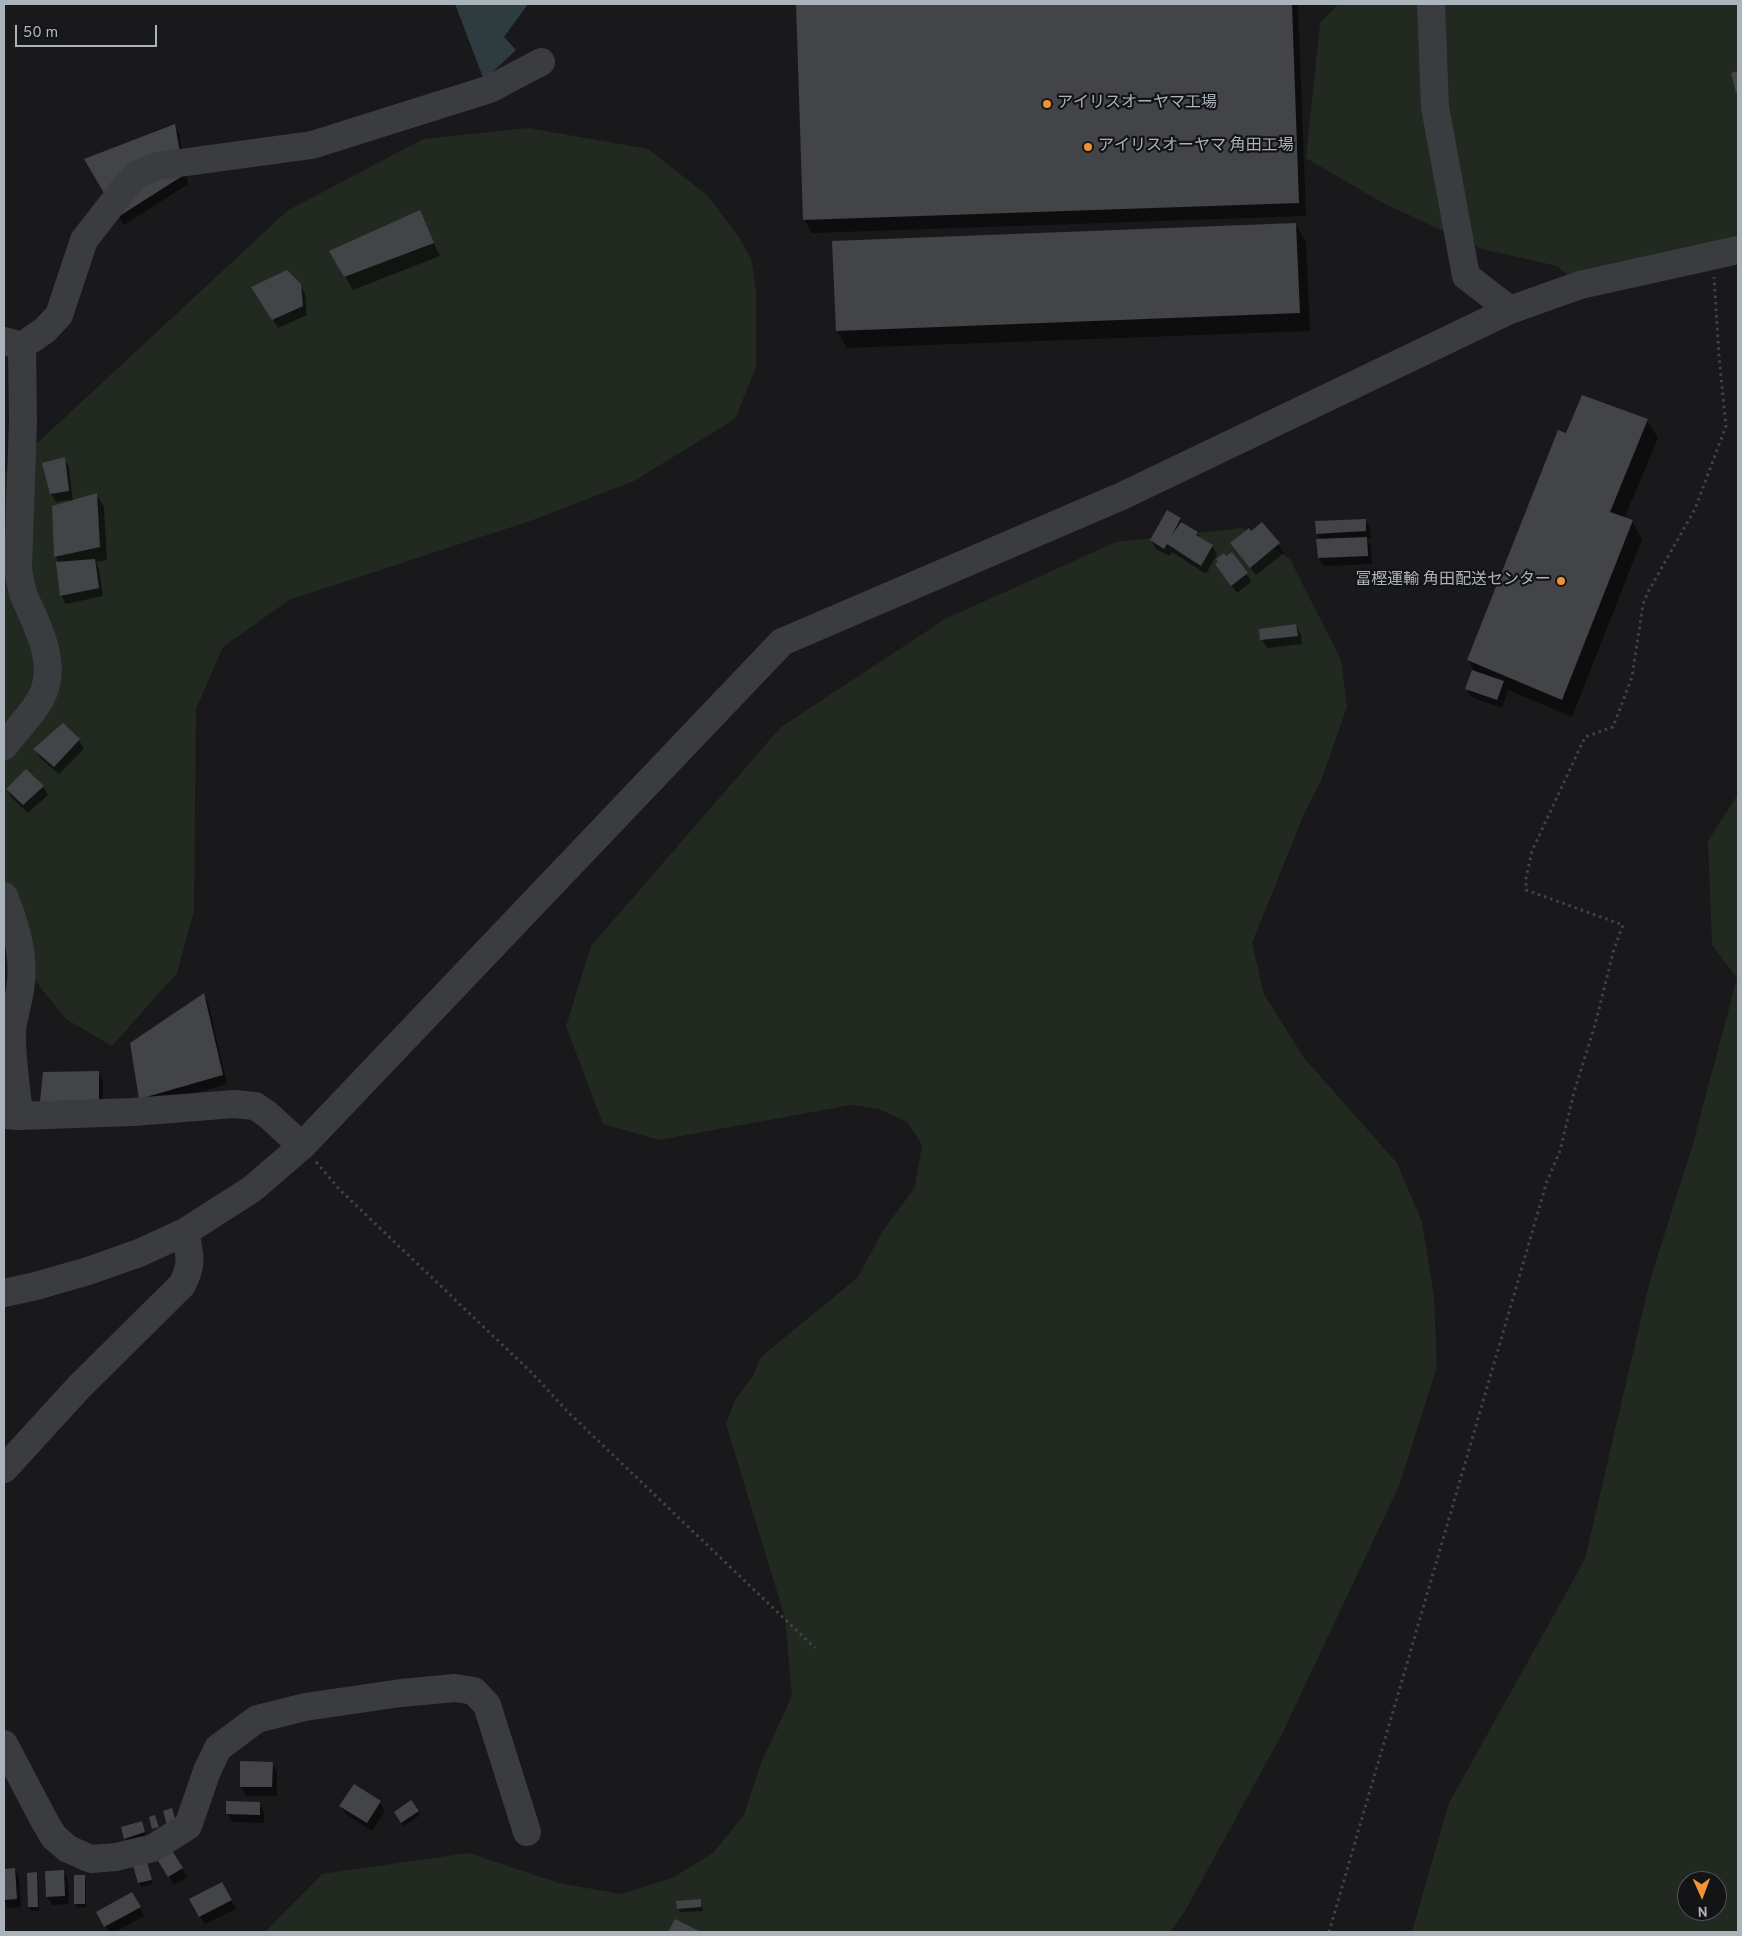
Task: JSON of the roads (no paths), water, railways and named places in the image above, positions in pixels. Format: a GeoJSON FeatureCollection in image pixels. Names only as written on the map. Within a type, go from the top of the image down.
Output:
{"type":"FeatureCollection","features":[{"type":"Feature","properties":{"kind":"street"},"geometry":{"type":"LineString","coordinates":[[1431,4],[1434,106],[1466,276],[1510,310]]}},
{"type":"Feature","properties":{"kind":"street"},"geometry":{"type":"LineString","coordinates":[[4,746],[41,697],[47,679],[44,643],[23,594],[18,570],[22,421],[13,343],[45,330],[59,315],[84,240],[126,186],[138,174],[158,166],[312,145],[490,89],[541,62]]}},
{"type":"Feature","properties":{"kind":"street"},"geometry":{"type":"LineString","coordinates":[[4,1292],[36,1286],[88,1271],[139,1253],[185,1232],[252,1189],[302,1146],[782,642],[1122,496],[1510,310],[1580,285],[1726,252]]}},
{"type":"Feature","properties":{"kind":"street"},"geometry":{"type":"LineString","coordinates":[[4,896],[13,919],[22,962],[21,984],[14,1011],[12,1034],[11,1116],[133,1112],[234,1104],[255,1106],[267,1114],[302,1146]]}},
{"type":"Feature","properties":{"kind":"street"},"geometry":{"type":"LineString","coordinates":[[4,1469],[79,1387],[182,1285],[190,1264],[190,1254],[185,1232]]}},
{"type":"Feature","properties":{"kind":"street"},"geometry":{"type":"LineString","coordinates":[[4,1744],[54,1837],[68,1849],[91,1859],[108,1858],[153,1848],[188,1826],[206,1772],[218,1748],[257,1719],[305,1707],[402,1692],[455,1688],[474,1691],[487,1705],[527,1832]]}},
{"type":"Feature","properties":{"kind":"place","name":"アイリスオーヤマ工場"},"geometry":{"type":"Point","coordinates":[1047,104]}},
{"type":"Feature","properties":{"kind":"place","name":"アイリスオーヤマ 角田工場"},"geometry":{"type":"Point","coordinates":[1088,147]}},
{"type":"Feature","properties":{"kind":"place","name":"冨樫運輸 角田配送センター"},"geometry":{"type":"Point","coordinates":[1561,581]}}]}
